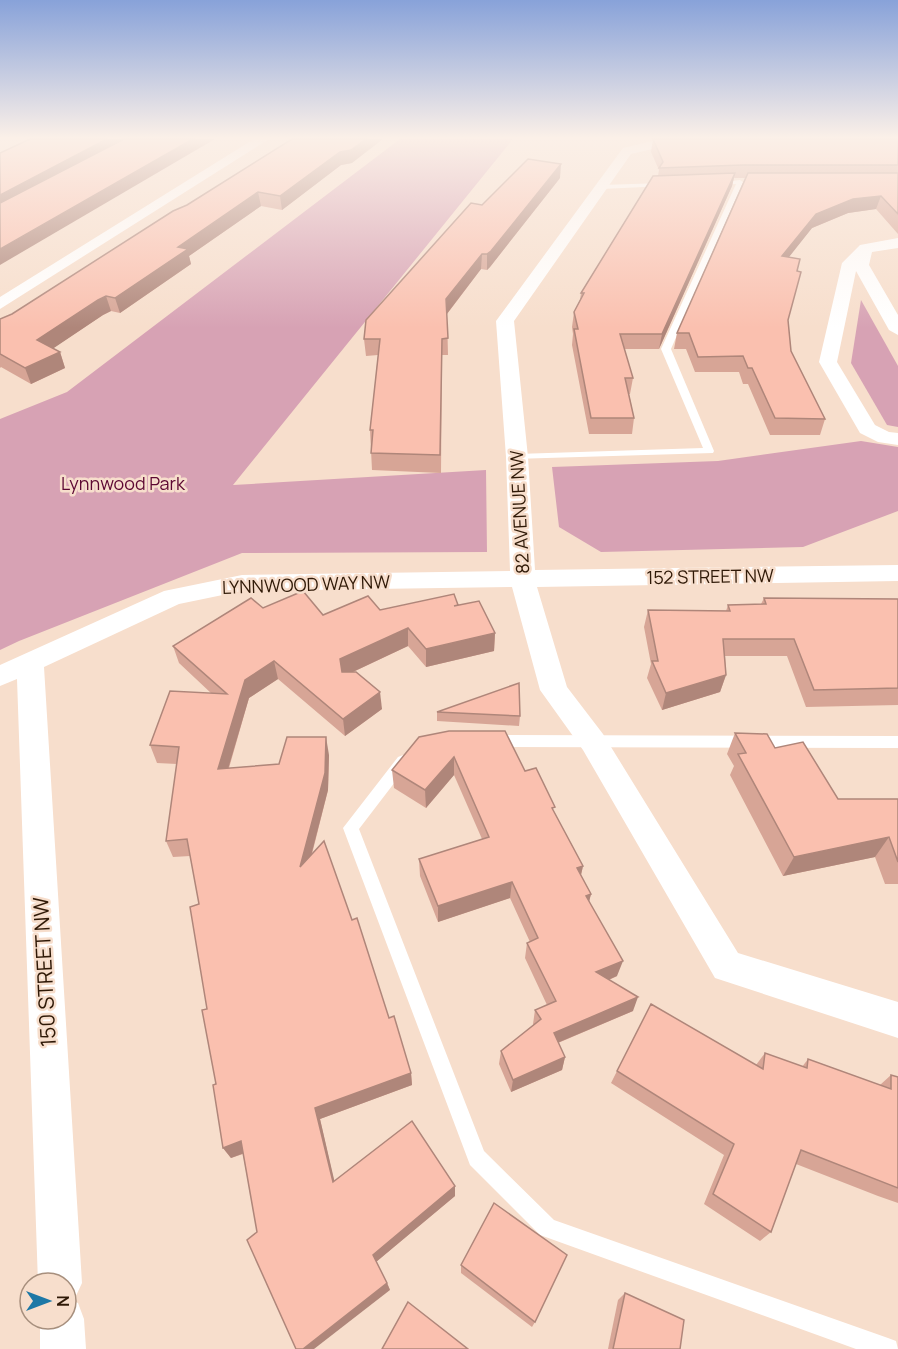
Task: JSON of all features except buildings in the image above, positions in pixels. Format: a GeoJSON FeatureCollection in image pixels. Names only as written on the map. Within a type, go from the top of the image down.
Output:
{"type":"FeatureCollection","features":[{"type":"Feature","properties":{"kind":"street"},"geometry":{"type":"LineString","coordinates":[[0,304],[163,202]]}},
{"type":"Feature","properties":{"kind":"street","name":"82 AVENUE NW"},"geometry":{"type":"LineString","coordinates":[[591,202],[505,321],[518,457],[523,581],[554,690],[593,742],[727,966],[898,1020]]}},
{"type":"Feature","properties":{"kind":"street"},"geometry":{"type":"LineString","coordinates":[[898,243],[865,248],[849,263],[828,362],[867,429],[885,438],[898,439]]}},
{"type":"Feature","properties":{"kind":"street"},"geometry":{"type":"LineString","coordinates":[[865,248],[861,265],[898,330]]}},
{"type":"Feature","properties":{"kind":"street","name":"152 STREET NW"},"geometry":{"type":"LineString","coordinates":[[523,581],[898,573]]}},
{"type":"Feature","properties":{"kind":"street","name":"LYNNWOOD WAY NW"},"geometry":{"type":"LineString","coordinates":[[0,676],[30,660],[173,597],[209,588],[242,583],[523,581]]}},
{"type":"Feature","properties":{"kind":"street","name":"150 STREET NW"},"geometry":{"type":"LineString","coordinates":[[30,660],[59,1271]]}},
{"type":"Feature","properties":{"kind":"street"},"geometry":{"type":"LineString","coordinates":[[62,1331],[63,1349]]}},
{"type":"Feature","properties":{"kind":"lane"},"geometry":{"type":"LineString","coordinates":[[518,457],[709,451],[666,349],[731,202]]}},
{"type":"Feature","properties":{"kind":"lane"},"geometry":{"type":"LineString","coordinates":[[477,740],[898,742]]}},
{"type":"Feature","properties":{"kind":"lane"},"geometry":{"type":"LineString","coordinates":[[413,749],[351,828],[477,1158],[547,1228],[888,1349]]}},
{"type":"Feature","properties":{"kind":"green space","name":"Lynnwood Park"},"geometry":{"type":"Polygon","coordinates":[[[317,202],[462,202],[233,485],[486,470],[487,552],[242,553],[0,650],[0,419],[67,392],[317,202]]]}},
{"type":"Feature","properties":{"kind":"green space"},"geometry":{"type":"Polygon","coordinates":[[[861,300],[898,366],[898,427],[887,425],[851,363],[861,300]]]}},
{"type":"Feature","properties":{"kind":"green space"},"geometry":{"type":"Polygon","coordinates":[[[861,441],[898,447],[898,511],[803,547],[601,552],[559,527],[552,467],[718,461],[861,441]]]}}]}
